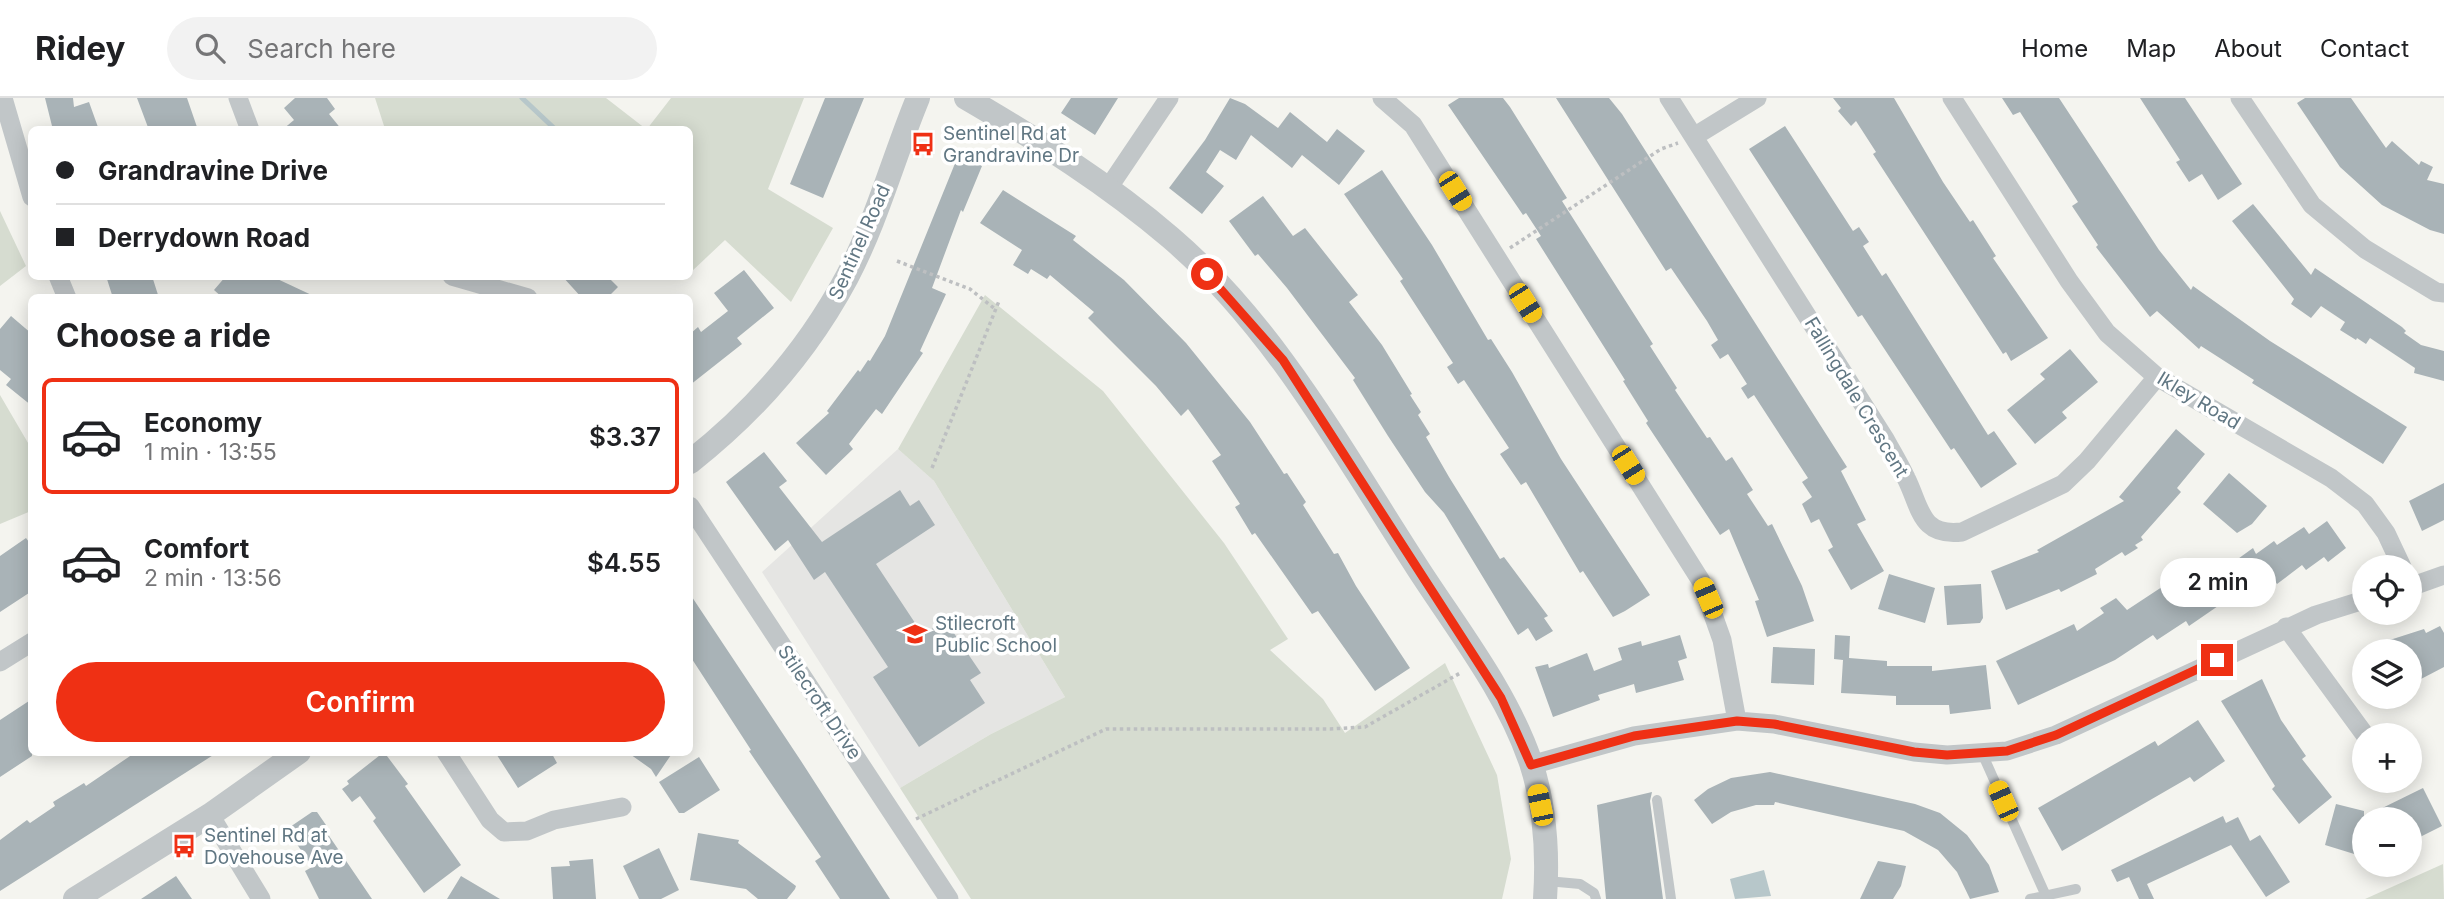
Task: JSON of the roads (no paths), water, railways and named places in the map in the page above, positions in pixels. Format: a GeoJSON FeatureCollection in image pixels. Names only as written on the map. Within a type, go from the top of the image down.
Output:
{"type":"FeatureCollection","features":[{"type":"Feature","properties":{"kind":"street"},"geometry":{"type":"LineString","coordinates":[[3,98],[28,183]]}},
{"type":"Feature","properties":{"kind":"street"},"geometry":{"type":"LineString","coordinates":[[239,98],[249,126]]}},
{"type":"Feature","properties":{"kind":"street","name":"Sentinel Road"},"geometry":{"type":"LineString","coordinates":[[693,459],[757,404],[814,334],[856,257],[918,98]]}},
{"type":"Feature","properties":{"kind":"street"},"geometry":{"type":"LineString","coordinates":[[966,98],[1109,187],[1172,238],[1283,360],[1479,662],[1516,727],[1531,765],[1544,825],[1545,890]]}},
{"type":"Feature","properties":{"kind":"street"},"geometry":{"type":"LineString","coordinates":[[1109,187],[1169,98]]}},
{"type":"Feature","properties":{"kind":"street"},"geometry":{"type":"LineString","coordinates":[[1382,98],[1413,125],[1701,580],[1722,640],[1737,721]]}},
{"type":"Feature","properties":{"kind":"street","name":"Fallingdale Crescent"},"geometry":{"type":"LineString","coordinates":[[1669,98],[1885,439],[1907,479],[1923,519],[1934,529],[1946,534],[1962,532],[2063,484],[2087,461],[2157,377]]}},
{"type":"Feature","properties":{"kind":"street"},"geometry":{"type":"LineString","coordinates":[[1695,136],[1758,98]]}},
{"type":"Feature","properties":{"kind":"street","name":"Ikley Road"},"geometry":{"type":"LineString","coordinates":[[1952,98],[2107,333],[2157,377],[2330,478],[2365,504],[2386,533],[2396,555]]}},
{"type":"Feature","properties":{"kind":"street"},"geometry":{"type":"LineString","coordinates":[[2240,98],[2312,205],[2365,249],[2436,292],[2444,293]]}},
{"type":"Feature","properties":{"kind":"street"},"geometry":{"type":"LineString","coordinates":[[466,280],[514,294]]}},
{"type":"Feature","properties":{"kind":"street","name":"Stilecroft Drive"},"geometry":{"type":"LineString","coordinates":[[693,511],[949,899]]}},
{"type":"Feature","properties":{"kind":"street"},"geometry":{"type":"LineString","coordinates":[[2422,582],[2444,575]]}},
{"type":"Feature","properties":{"kind":"street"},"geometry":{"type":"LineString","coordinates":[[1531,765],[1634,736],[1737,721],[1774,724],[1914,752],[1947,755],[2007,751],[2056,735],[2286,627],[2352,603]]}},
{"type":"Feature","properties":{"kind":"street"},"geometry":{"type":"LineString","coordinates":[[2286,627],[2356,723]]}},
{"type":"Feature","properties":{"kind":"street"},"geometry":{"type":"LineString","coordinates":[[0,662],[28,644]]}},
{"type":"Feature","properties":{"kind":"street"},"geometry":{"type":"LineString","coordinates":[[75,899],[210,816],[293,756]]}},
{"type":"Feature","properties":{"kind":"street"},"geometry":{"type":"LineString","coordinates":[[449,756],[490,820],[504,832],[527,831],[554,820],[622,807]]}},
{"type":"Feature","properties":{"kind":"street"},"geometry":{"type":"LineString","coordinates":[[210,816],[261,899]]}},
{"type":"Feature","properties":{"kind":"lane"},"geometry":{"type":"LineString","coordinates":[[1982,753],[2044,897]]}},
{"type":"Feature","properties":{"kind":"lane"},"geometry":{"type":"LineString","coordinates":[[1657,800],[1671,899]]}},
{"type":"Feature","properties":{"kind":"lane"},"geometry":{"type":"LineString","coordinates":[[1545,890],[1580,884],[1594,893],[1596,899]]}},
{"type":"Feature","properties":{"kind":"lane"},"geometry":{"type":"LineString","coordinates":[[2030,899],[2076,889]]}},
{"type":"Feature","properties":{"kind":"waterway"},"geometry":{"type":"LineString","coordinates":[[522,98],[552,126]]}},
{"type":"Feature","properties":{"kind":"place","name":"Sentinel Rd at Grandravine Dr"},"geometry":{"type":"Point","coordinates":[923,144]}},
{"type":"Feature","properties":{"kind":"place","name":"Stilecroft Public School"},"geometry":{"type":"Point","coordinates":[915,634]}},
{"type":"Feature","properties":{"kind":"place","name":"Sentinel Rd at Dovehouse Ave"},"geometry":{"type":"Point","coordinates":[184,846]}}]}
